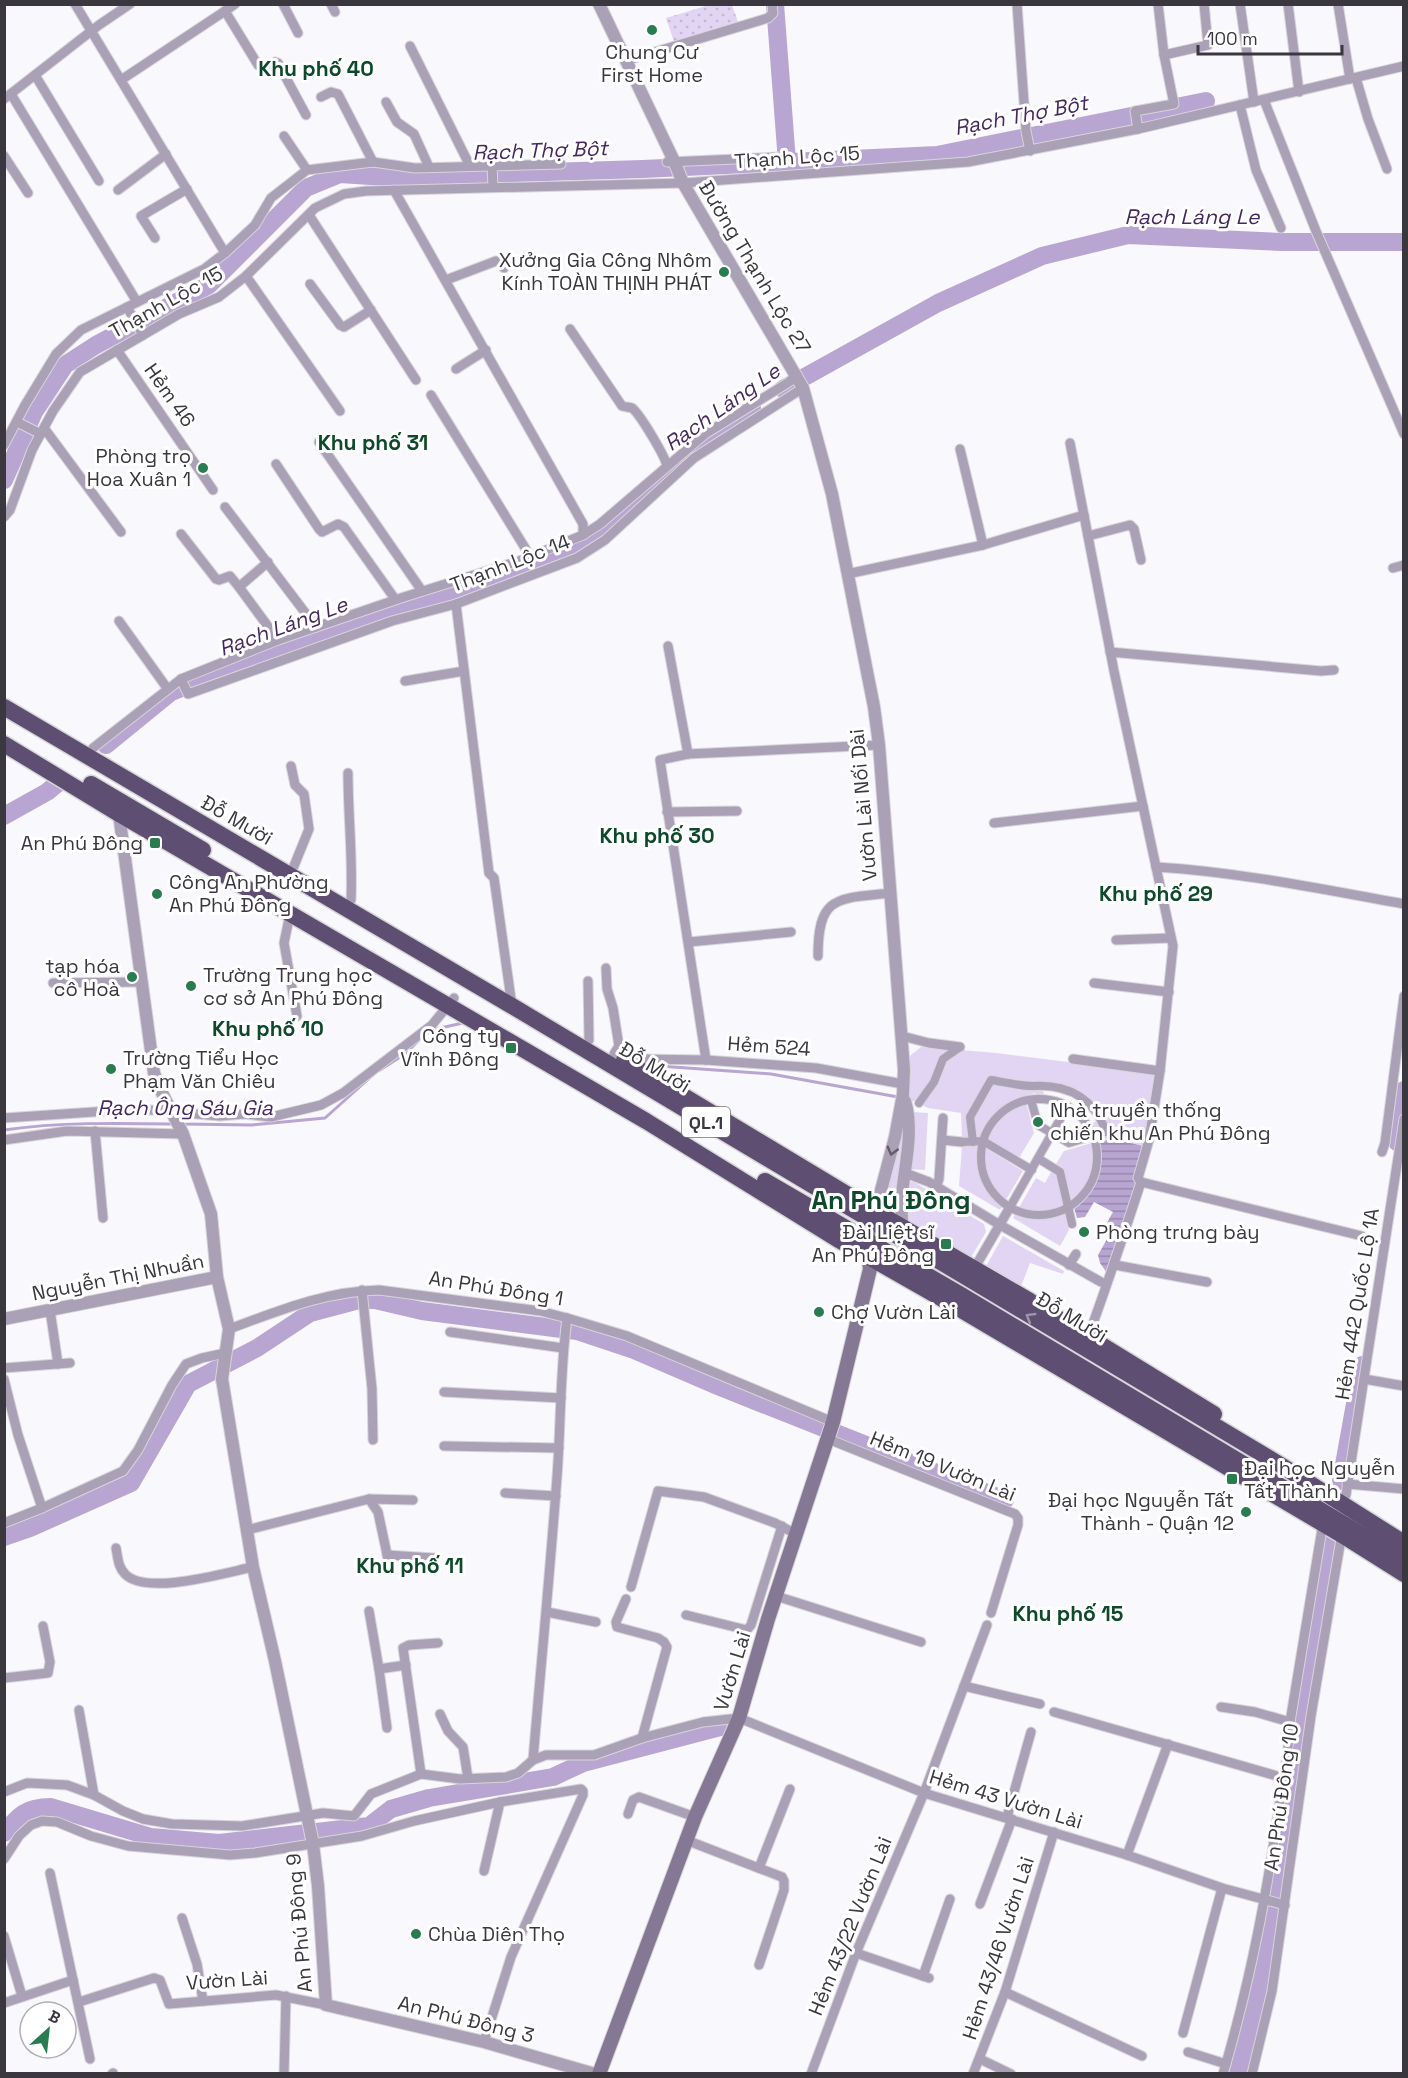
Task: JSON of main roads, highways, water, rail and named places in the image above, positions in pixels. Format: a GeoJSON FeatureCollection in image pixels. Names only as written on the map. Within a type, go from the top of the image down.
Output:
{"type":"FeatureCollection","features":[{"type":"Feature","properties":{"kind":"highway","name":"Đỗ Mười"},"geometry":{"type":"LineString","coordinates":[[4,696],[351,900],[510,999],[614,1054],[874,1217]]}},
{"type":"Feature","properties":{"kind":"highway","name":"Đỗ Mười"},"geometry":{"type":"LineString","coordinates":[[4,707],[510,999],[874,1217],[1346,1494],[1404,1543]]}},
{"type":"Feature","properties":{"kind":"highway","name":"Đỗ Mười"},"geometry":{"type":"LineString","coordinates":[[4,733],[290,914],[451,1002]]}},
{"type":"Feature","properties":{"kind":"highway","name":"Đỗ Mười"},"geometry":{"type":"LineString","coordinates":[[4,744],[121,808],[451,1002],[873,1256],[961,1295],[1324,1518],[1404,1574]]}},
{"type":"Feature","properties":{"kind":"highway","name":"Đỗ Mười"},"geometry":{"type":"LineString","coordinates":[[897,1230],[1030,1300],[1404,1531]]}},
{"type":"Feature","properties":{"kind":"highway","name":"Đỗ Mười"},"geometry":{"type":"LineString","coordinates":[[1343,1530],[1404,1560]]}},
{"type":"Feature","properties":{"kind":"main road","name":"Vườn Lài"},"geometry":{"type":"LineString","coordinates":[[597,2073],[695,1817],[739,1718],[830,1431],[873,1256],[874,1217]]}},
{"type":"Feature","properties":{"kind":"main road","name":"Vườn Lài"},"geometry":{"type":"LineString","coordinates":[[873,1256],[897,1230]]}},
{"type":"Feature","properties":{"kind":"waterway"},"geometry":{"type":"LineString","coordinates":[[775,4],[787,162]]}},
{"type":"Feature","properties":{"kind":"waterway","name":"Rạch Thợ Bột"},"geometry":{"type":"LineString","coordinates":[[4,480],[34,412],[65,365],[96,345],[209,285],[306,188],[340,174],[386,177],[643,169],[937,155],[1206,101]]}},
{"type":"Feature","properties":{"kind":"waterway","name":"Rạch Láng Le"},"geometry":{"type":"LineString","coordinates":[[783,389],[938,303],[1042,256],[1128,235],[1281,242],[1404,242]]}},
{"type":"Feature","properties":{"kind":"waterway","name":"Rạch Láng Le"},"geometry":{"type":"LineString","coordinates":[[106,745],[171,692],[288,646],[577,548],[608,528],[692,451],[752,408]]}},
{"type":"Feature","properties":{"kind":"waterway","name":"Rạch Láng Le"},"geometry":{"type":"LineString","coordinates":[[4,816],[47,792],[58,783]]}},
{"type":"Feature","properties":{"kind":"waterway","name":"Rạch Ông Sáu Gia"},"geometry":{"type":"LineString","coordinates":[[431,1030],[463,1023]]}},
{"type":"Feature","properties":{"kind":"waterway","name":"Rạch Ông Sáu Gia"},"geometry":{"type":"LineString","coordinates":[[380,1070],[405,1054],[419,1040]]}},
{"type":"Feature","properties":{"kind":"waterway"},"geometry":{"type":"LineString","coordinates":[[646,1063],[659,1066],[771,1074],[898,1097]]}},
{"type":"Feature","properties":{"kind":"waterway","name":"Rạch Ông Sáu Gia"},"geometry":{"type":"LineString","coordinates":[[182,1124],[252,1125],[325,1118],[374,1074]]}},
{"type":"Feature","properties":{"kind":"waterway"},"geometry":{"type":"LineString","coordinates":[[1397,1142],[1404,1090]]}},
{"type":"Feature","properties":{"kind":"waterway","name":"Rạch Ông Sáu Gia"},"geometry":{"type":"LineString","coordinates":[[4,1130],[67,1124],[172,1124]]}},
{"type":"Feature","properties":{"kind":"waterway"},"geometry":{"type":"LineString","coordinates":[[4,1537],[30,1528],[131,1483],[188,1384],[257,1348],[310,1313],[359,1300],[375,1300],[422,1311],[577,1331],[634,1350],[720,1387],[1005,1500]]}},
{"type":"Feature","properties":{"kind":"waterway"},"geometry":{"type":"LineString","coordinates":[[1341,1481],[1362,1365]]}},
{"type":"Feature","properties":{"kind":"waterway"},"geometry":{"type":"LineString","coordinates":[[1238,2074],[1262,1973],[1332,1533]]}},
{"type":"Feature","properties":{"kind":"waterway"},"geometry":{"type":"LineString","coordinates":[[4,1833],[24,1813],[42,1807],[51,1807],[151,1837],[219,1843],[369,1826],[391,1809],[429,1798],[553,1777],[583,1763],[724,1726]]}},
{"type":"Feature","properties":{"kind":"place","name":"Chung Cư First Home"},"geometry":{"type":"Point","coordinates":[652,30]}},
{"type":"Feature","properties":{"kind":"place","name":"Xưởng Gia Công Nhôm Kính TOÀN THỊNH PHÁT"},"geometry":{"type":"Point","coordinates":[724,272]}},
{"type":"Feature","properties":{"kind":"place","name":"Phòng trọ Hoa Xuân 1"},"geometry":{"type":"Point","coordinates":[203,468]}},
{"type":"Feature","properties":{"kind":"place","name":"An Phú Đông"},"geometry":{"type":"Point","coordinates":[155,843]}},
{"type":"Feature","properties":{"kind":"place","name":"Công An Phường An Phú Đông"},"geometry":{"type":"Point","coordinates":[157,894]}},
{"type":"Feature","properties":{"kind":"place","name":"tạp hóa cô Hoà"},"geometry":{"type":"Point","coordinates":[132,977]}},
{"type":"Feature","properties":{"kind":"place","name":"Trường Trung học cơ sở An Phú Đông"},"geometry":{"type":"Point","coordinates":[191,986]}},
{"type":"Feature","properties":{"kind":"place","name":"Công ty Vĩnh Đông"},"geometry":{"type":"Point","coordinates":[511,1048]}},
{"type":"Feature","properties":{"kind":"place","name":"Trường Tiểu Học Phạm Văn Chiêu"},"geometry":{"type":"Point","coordinates":[111,1069]}},
{"type":"Feature","properties":{"kind":"place","name":"Nhà truyền thống chiến khu An Phú Đông"},"geometry":{"type":"Point","coordinates":[1038,1122]}},
{"type":"Feature","properties":{"kind":"place","name":"Phòng trưng bày"},"geometry":{"type":"Point","coordinates":[1084,1232]}},
{"type":"Feature","properties":{"kind":"place","name":"Đài Liệt sĩ An Phú Đông"},"geometry":{"type":"Point","coordinates":[946,1244]}},
{"type":"Feature","properties":{"kind":"place","name":"Chợ Vườn Lài"},"geometry":{"type":"Point","coordinates":[819,1312]}},
{"type":"Feature","properties":{"kind":"place","name":"Đại học Nguyễn Tất Thành"},"geometry":{"type":"Point","coordinates":[1232,1479]}},
{"type":"Feature","properties":{"kind":"place","name":"Đại học Nguyễn Tất Thành - Quận 12"},"geometry":{"type":"Point","coordinates":[1246,1512]}},
{"type":"Feature","properties":{"kind":"place","name":"Chùa Diên Thọ"},"geometry":{"type":"Point","coordinates":[416,1934]}},
{"type":"Feature","properties":{"kind":"district","name":"Khu phố 40"},"geometry":{"type":"Point","coordinates":[316,68]}},
{"type":"Feature","properties":{"kind":"district","name":"Khu phố 31"},"geometry":{"type":"Point","coordinates":[373,442]}},
{"type":"Feature","properties":{"kind":"district","name":"Khu phố 30"},"geometry":{"type":"Point","coordinates":[657,835]}},
{"type":"Feature","properties":{"kind":"district","name":"Khu phố 29"},"geometry":{"type":"Point","coordinates":[1156,893]}},
{"type":"Feature","properties":{"kind":"district","name":"Khu phố 10"},"geometry":{"type":"Point","coordinates":[268,1028]}},
{"type":"Feature","properties":{"kind":"district","name":"An Phú Đông"},"geometry":{"type":"Point","coordinates":[891,1200]}},
{"type":"Feature","properties":{"kind":"district","name":"Khu phố 11"},"geometry":{"type":"Point","coordinates":[410,1565]}},
{"type":"Feature","properties":{"kind":"district","name":"Khu phố 15"},"geometry":{"type":"Point","coordinates":[1068,1613]}}]}
